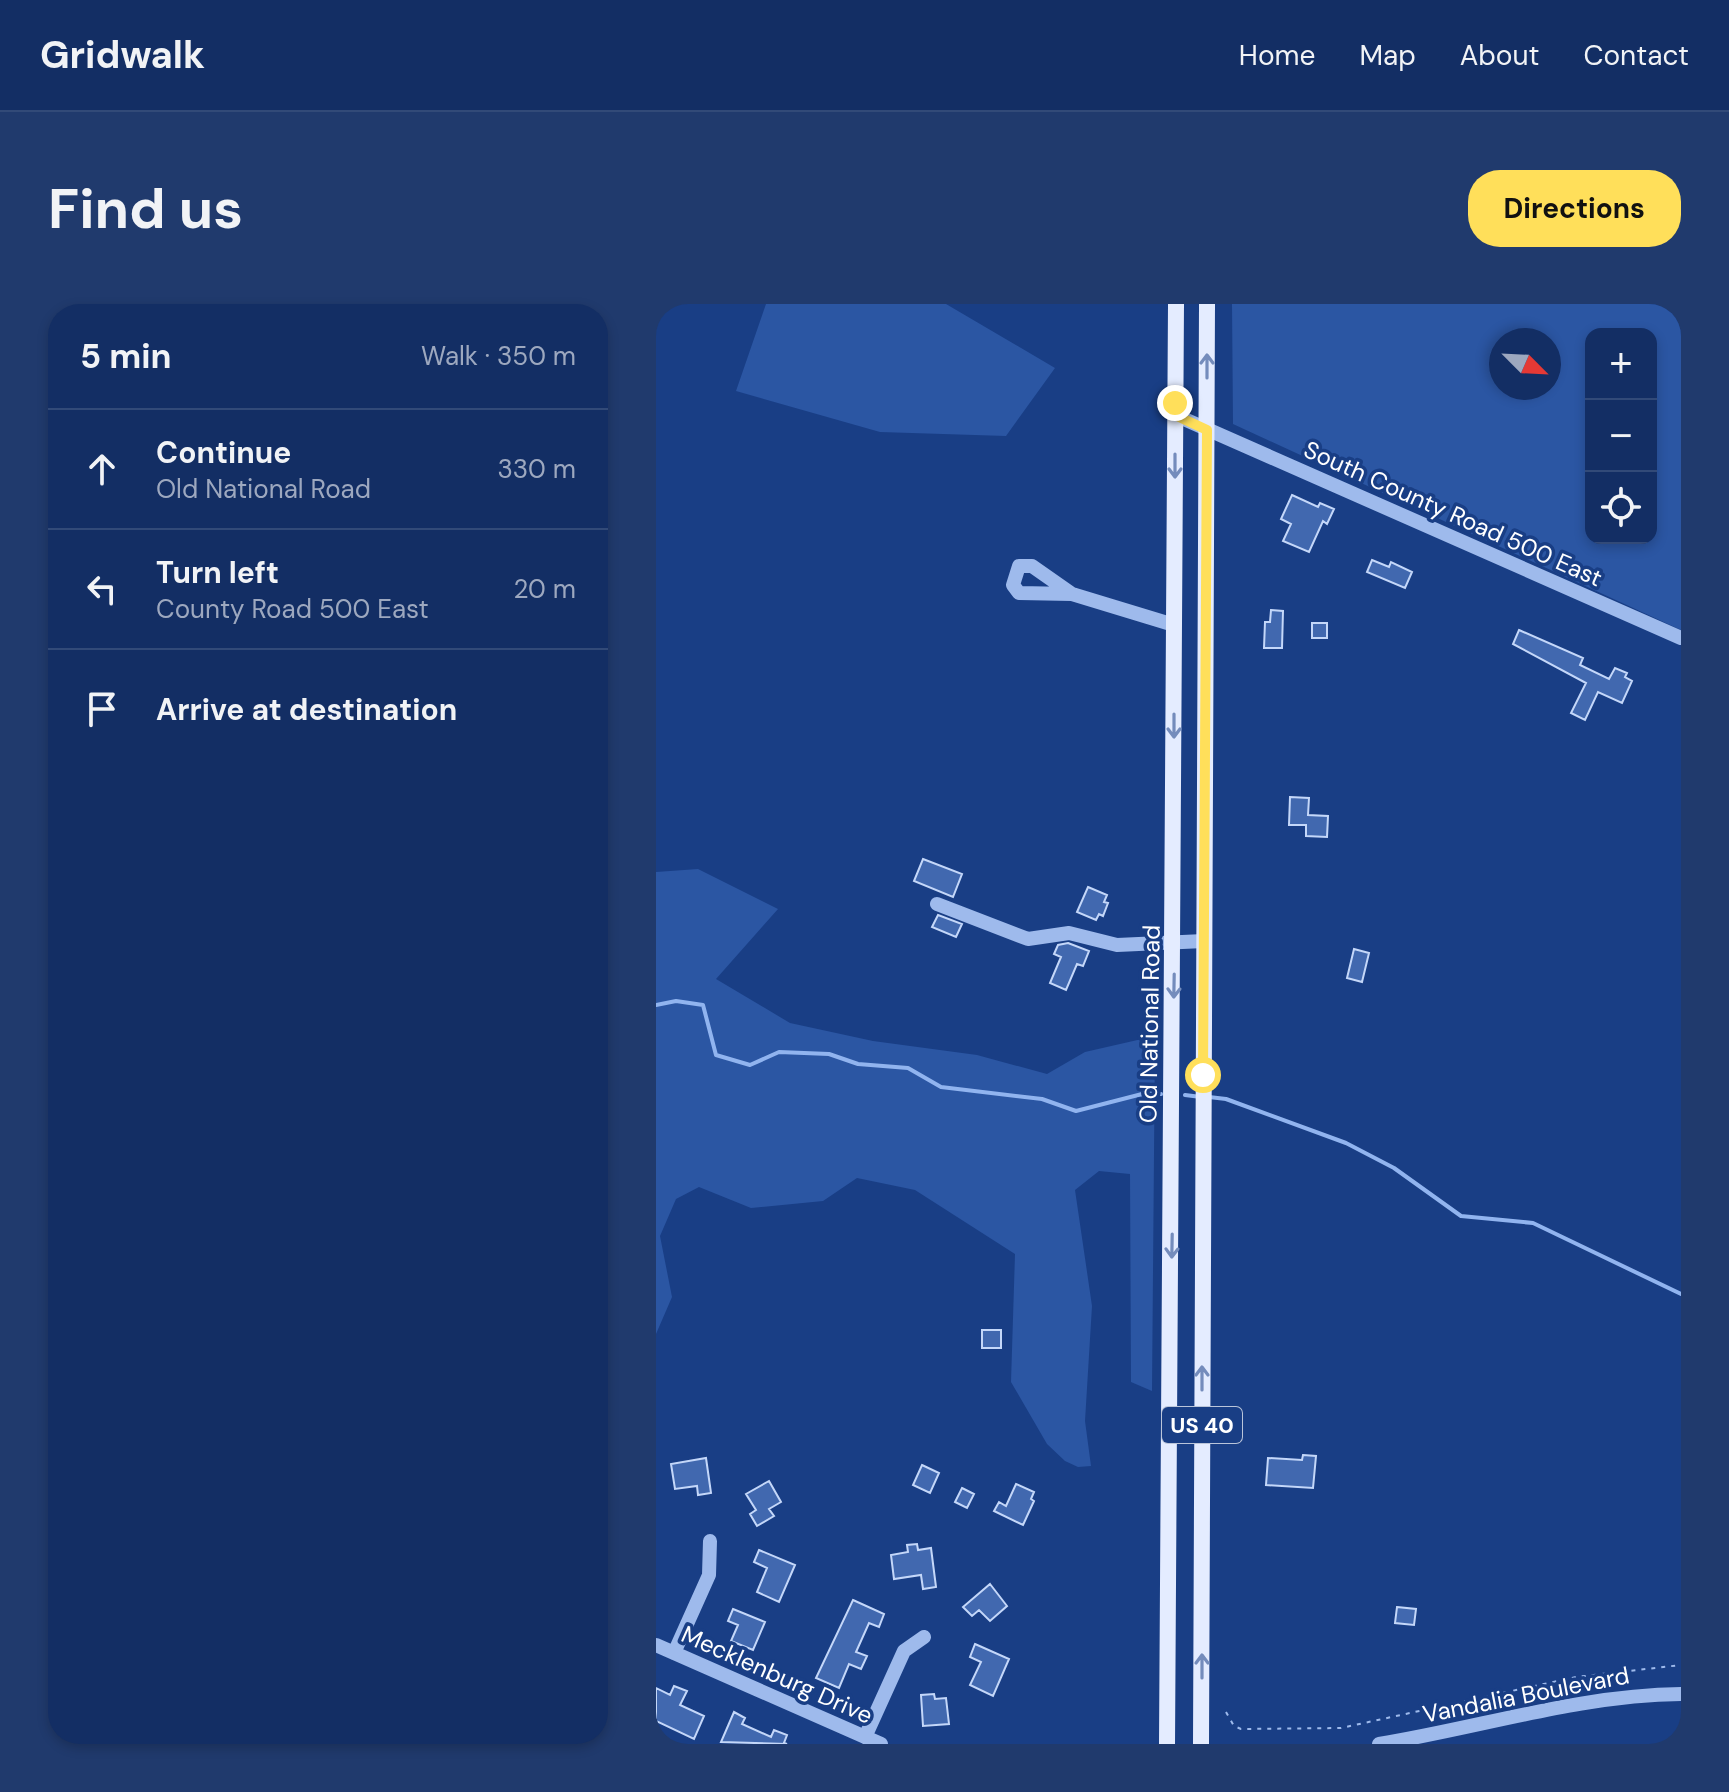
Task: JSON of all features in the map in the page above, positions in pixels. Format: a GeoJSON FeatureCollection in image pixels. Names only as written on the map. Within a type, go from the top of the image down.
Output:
{"type":"FeatureCollection","features":[{"type":"Feature","properties":{"kind":"main road","name":"Old National Road"},"geometry":{"type":"LineString","coordinates":[[1167,1744],[1175,944],[1176,304]]}},
{"type":"Feature","properties":{"kind":"main road","name":"US 40"},"geometry":{"type":"LineString","coordinates":[[1201,1744],[1207,304]]}},
{"type":"Feature","properties":{"kind":"street","name":"South County Road 500 East"},"geometry":{"type":"LineString","coordinates":[[1175,415],[1681,638]]}},
{"type":"Feature","properties":{"kind":"street"},"geometry":{"type":"LineString","coordinates":[[1072,594],[1174,625]]}},
{"type":"Feature","properties":{"kind":"street"},"geometry":{"type":"LineString","coordinates":[[937,904],[1028,939],[1069,933],[1117,945],[1204,941]]}},
{"type":"Feature","properties":{"kind":"street"},"geometry":{"type":"LineString","coordinates":[[674,1653],[709,1575],[710,1541]]}},
{"type":"Feature","properties":{"kind":"street"},"geometry":{"type":"LineString","coordinates":[[865,1737],[904,1651],[924,1637]]}},
{"type":"Feature","properties":{"kind":"street","name":"Mecklenburg Drive"},"geometry":{"type":"LineString","coordinates":[[656,1645],[881,1744]]}},
{"type":"Feature","properties":{"kind":"street","name":"Vandalia Boulevard"},"geometry":{"type":"LineString","coordinates":[[1379,1744],[1416,1741],[1560,1707],[1647,1694],[1681,1694]]}},
{"type":"Feature","properties":{"kind":"path"},"geometry":{"type":"LineString","coordinates":[[1226,1712],[1241,1729],[1341,1728],[1576,1677],[1681,1665]]}},
{"type":"Feature","properties":{"kind":"shaded area"},"geometry":{"type":"Polygon","coordinates":[[[766,304],[946,304],[1055,368],[1006,436],[880,432],[736,391],[766,304]]]}},
{"type":"Feature","properties":{"kind":"shaded area"},"geometry":{"type":"Polygon","coordinates":[[[1232,304],[1681,304],[1681,630],[1233,424],[1232,304]]]}},
{"type":"Feature","properties":{"kind":"shaded area"},"geometry":{"type":"Polygon","coordinates":[[[698,869],[778,909],[716,979],[790,1023],[873,1041],[977,1055],[1047,1074],[1085,1052],[1155,1036],[1152,1391],[1131,1382],[1130,1174],[1099,1171],[1075,1190],[1092,1306],[1085,1421],[1091,1466],[1078,1467],[1065,1461],[1047,1444],[1011,1382],[1015,1254],[915,1190],[857,1178],[823,1201],[751,1208],[699,1187],[676,1199],[660,1236],[672,1297],[656,1334],[656,872],[698,869]]]}},
{"type":"Feature","properties":{"kind":"building"},"geometry":{"type":"Polygon","coordinates":[[[1292,495],[1318,507],[1320,503],[1334,509],[1327,524],[1323,521],[1309,552],[1283,541],[1291,524],[1281,519],[1292,495]]]}},
{"type":"Feature","properties":{"kind":"building"},"geometry":{"type":"Polygon","coordinates":[[[1372,560],[1389,567],[1391,562],[1412,572],[1405,588],[1367,572],[1372,560]]]}},
{"type":"Feature","properties":{"kind":"building"},"geometry":{"type":"Polygon","coordinates":[[[1271,610],[1283,611],[1282,648],[1264,648],[1265,622],[1270,622],[1271,610]]]}},
{"type":"Feature","properties":{"kind":"building"},"geometry":{"type":"Polygon","coordinates":[[[1312,623],[1327,623],[1327,638],[1312,638],[1312,623]]]}},
{"type":"Feature","properties":{"kind":"building"},"geometry":{"type":"Polygon","coordinates":[[[1519,630],[1583,658],[1580,665],[1609,679],[1615,668],[1627,673],[1625,677],[1632,681],[1622,703],[1598,692],[1585,720],[1571,713],[1586,683],[1513,644],[1519,630]]]}},
{"type":"Feature","properties":{"kind":"building"},"geometry":{"type":"Polygon","coordinates":[[[1290,797],[1309,798],[1308,815],[1328,816],[1327,837],[1306,836],[1306,825],[1289,825],[1290,797]]]}},
{"type":"Feature","properties":{"kind":"building"},"geometry":{"type":"Polygon","coordinates":[[[923,859],[962,874],[953,897],[914,881],[923,859]]]}},
{"type":"Feature","properties":{"kind":"building"},"geometry":{"type":"Polygon","coordinates":[[[1088,887],[1107,895],[1104,902],[1108,903],[1103,916],[1099,914],[1096,920],[1077,912],[1088,887]]]}},
{"type":"Feature","properties":{"kind":"building"},"geometry":{"type":"Polygon","coordinates":[[[938,915],[962,924],[956,937],[932,927],[938,915]]]}},
{"type":"Feature","properties":{"kind":"building"},"geometry":{"type":"Polygon","coordinates":[[[1068,943],[1089,951],[1083,966],[1077,964],[1066,990],[1050,983],[1061,957],[1054,954],[1058,945],[1068,943]]]}},
{"type":"Feature","properties":{"kind":"building"},"geometry":{"type":"Polygon","coordinates":[[[1354,949],[1369,953],[1362,982],[1347,978],[1354,949]]]}},
{"type":"Feature","properties":{"kind":"building"},"geometry":{"type":"Polygon","coordinates":[[[982,1330],[1001,1330],[1001,1348],[982,1348],[982,1330]]]}},
{"type":"Feature","properties":{"kind":"building"},"geometry":{"type":"Polygon","coordinates":[[[1303,1455],[1316,1456],[1313,1488],[1266,1485],[1268,1458],[1302,1460],[1303,1455]]]}},
{"type":"Feature","properties":{"kind":"building"},"geometry":{"type":"Polygon","coordinates":[[[706,1458],[711,1493],[698,1495],[697,1486],[675,1489],[671,1464],[706,1458]]]}},
{"type":"Feature","properties":{"kind":"building"},"geometry":{"type":"Polygon","coordinates":[[[922,1465],[939,1473],[930,1493],[913,1485],[922,1465]]]}},
{"type":"Feature","properties":{"kind":"building"},"geometry":{"type":"Polygon","coordinates":[[[769,1481],[781,1502],[769,1509],[774,1516],[757,1526],[750,1514],[756,1510],[746,1494],[769,1481]]]}},
{"type":"Feature","properties":{"kind":"building"},"geometry":{"type":"Polygon","coordinates":[[[1016,1484],[1034,1492],[1031,1499],[1034,1501],[1023,1525],[994,1511],[999,1502],[1006,1506],[1016,1484]]]}},
{"type":"Feature","properties":{"kind":"building"},"geometry":{"type":"Polygon","coordinates":[[[962,1488],[974,1494],[967,1508],[955,1502],[962,1488]]]}},
{"type":"Feature","properties":{"kind":"building"},"geometry":{"type":"Polygon","coordinates":[[[917,1544],[918,1550],[931,1548],[936,1587],[923,1589],[921,1575],[894,1579],[891,1555],[908,1552],[907,1545],[917,1544]]]}},
{"type":"Feature","properties":{"kind":"building"},"geometry":{"type":"Polygon","coordinates":[[[759,1550],[795,1565],[779,1602],[757,1592],[767,1568],[754,1562],[759,1550]]]}},
{"type":"Feature","properties":{"kind":"building"},"geometry":{"type":"Polygon","coordinates":[[[990,1584],[1007,1606],[990,1621],[979,1610],[972,1616],[963,1607],[990,1584]]]}},
{"type":"Feature","properties":{"kind":"building"},"geometry":{"type":"Polygon","coordinates":[[[853,1600],[884,1614],[879,1627],[869,1623],[856,1652],[867,1656],[861,1669],[849,1664],[839,1688],[816,1678],[853,1600]]]}},
{"type":"Feature","properties":{"kind":"building"},"geometry":{"type":"Polygon","coordinates":[[[1397,1607],[1416,1609],[1414,1625],[1395,1623],[1397,1607]]]}},
{"type":"Feature","properties":{"kind":"building"},"geometry":{"type":"Polygon","coordinates":[[[733,1609],[765,1622],[753,1650],[731,1641],[738,1625],[728,1621],[733,1609]]]}},
{"type":"Feature","properties":{"kind":"building"},"geometry":{"type":"Polygon","coordinates":[[[975,1644],[1009,1659],[993,1696],[970,1685],[981,1662],[970,1657],[975,1644]]]}},
{"type":"Feature","properties":{"kind":"building"},"geometry":{"type":"Polygon","coordinates":[[[674,1686],[687,1691],[680,1705],[704,1716],[694,1739],[656,1721],[656,1688],[670,1695],[674,1686]]]}},
{"type":"Feature","properties":{"kind":"building"},"geometry":{"type":"Polygon","coordinates":[[[934,1694],[935,1699],[946,1698],[949,1724],[923,1726],[921,1695],[934,1694]]]}},
{"type":"Feature","properties":{"kind":"building"},"geometry":{"type":"Polygon","coordinates":[[[734,1712],[745,1718],[742,1724],[771,1737],[774,1730],[787,1735],[784,1743],[787,1744],[721,1742],[734,1712]]]}},
{"type":"Feature","properties":{"kind":"waterway"},"geometry":{"type":"LineString","coordinates":[[656,1005],[676,1001],[703,1005],[716,1055],[750,1065],[779,1052],[829,1054],[858,1064],[908,1068],[941,1087],[1042,1099],[1076,1111],[1146,1093],[1161,1094]]}},
{"type":"Feature","properties":{"kind":"waterway"},"geometry":{"type":"LineString","coordinates":[[1185,1095],[1201,1097]]}},
{"type":"Feature","properties":{"kind":"waterway"},"geometry":{"type":"LineString","coordinates":[[1209,1097],[1226,1099],[1346,1143],[1394,1168],[1461,1216],[1533,1223],[1681,1294]]}},
{"type":"Feature","properties":{"kind":"route"},"geometry":{"type":"LineString","coordinates":[[1175,403],[1175,415],[1207,430],[1203,1075]]}}]}
